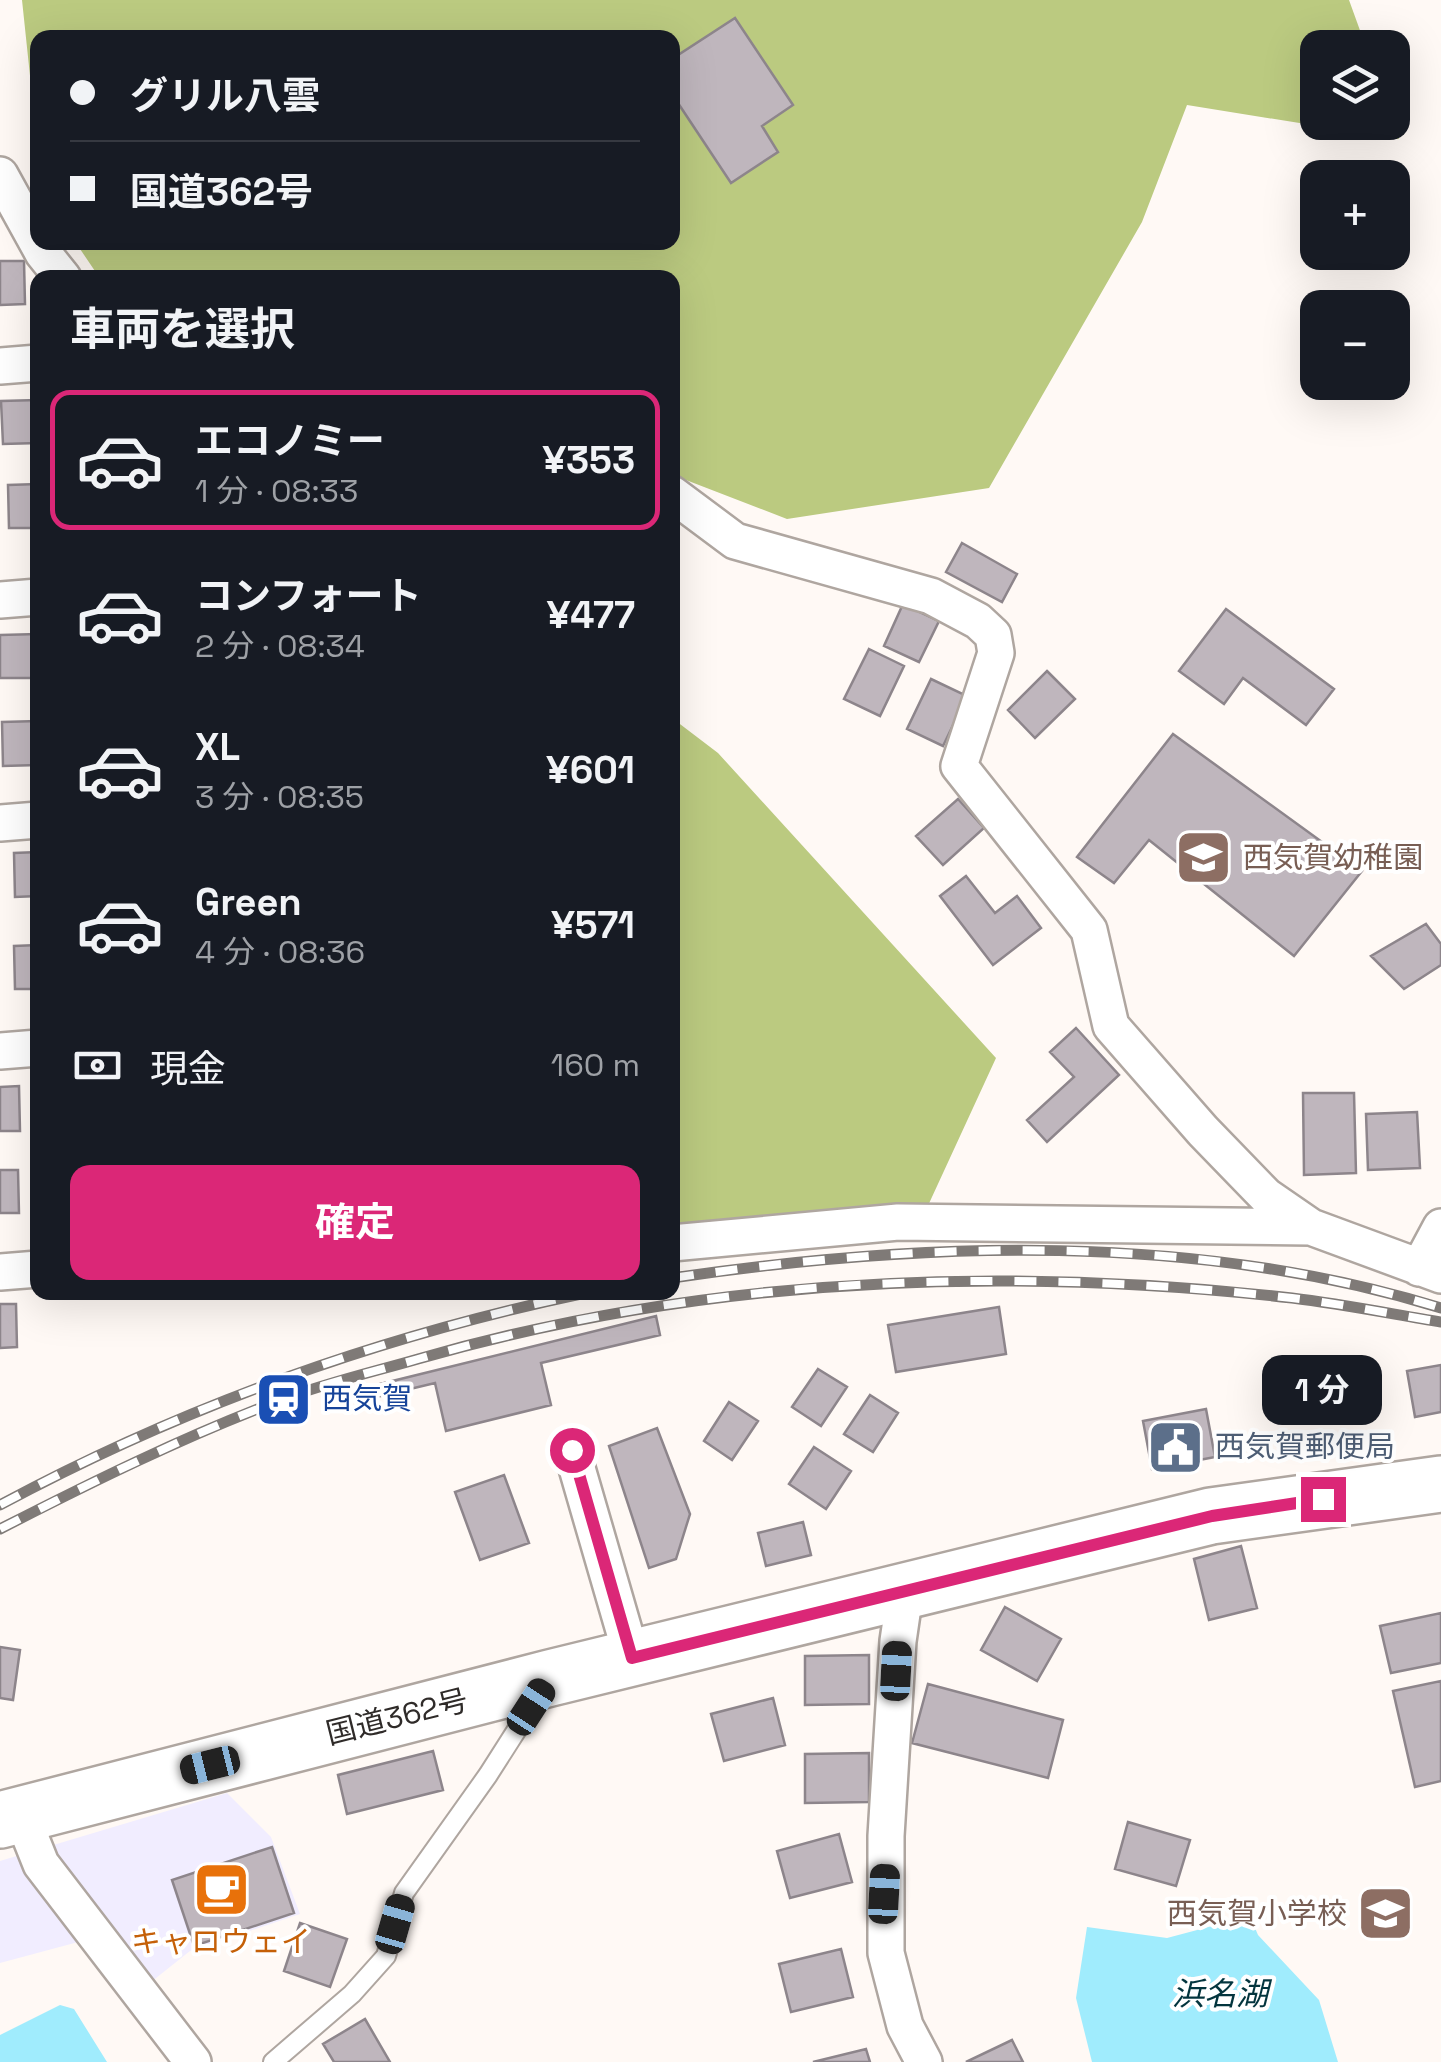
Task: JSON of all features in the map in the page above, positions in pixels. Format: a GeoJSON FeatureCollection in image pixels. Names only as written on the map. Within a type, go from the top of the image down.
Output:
{"type":"FeatureCollection","features":[{"type":"Feature","properties":{"kind":"highway","name":"国道362号"},"geometry":{"type":"LineString","coordinates":[[10,1816],[550,1678],[1212,1516],[1441,1484]]}},
{"type":"Feature","properties":{"kind":"street"},"geometry":{"type":"LineString","coordinates":[[0,175],[30,229]]}},
{"type":"Feature","properties":{"kind":"street"},"geometry":{"type":"LineString","coordinates":[[41,250],[57,270]]}},
{"type":"Feature","properties":{"kind":"street"},"geometry":{"type":"LineString","coordinates":[[0,366],[30,364]]}},
{"type":"Feature","properties":{"kind":"street"},"geometry":{"type":"LineString","coordinates":[[680,500],[735,540],[931,596],[978,621],[992,635],[996,653],[959,766],[1089,930],[1110,1026],[1253,1183],[1311,1228],[1430,1272],[1441,1227]]}},
{"type":"Feature","properties":{"kind":"street"},"geometry":{"type":"LineString","coordinates":[[0,600],[30,598]]}},
{"type":"Feature","properties":{"kind":"street"},"geometry":{"type":"LineString","coordinates":[[0,823],[30,821]]}},
{"type":"Feature","properties":{"kind":"street"},"geometry":{"type":"LineString","coordinates":[[0,1050],[30,1048]]}},
{"type":"Feature","properties":{"kind":"street"},"geometry":{"type":"LineString","coordinates":[[680,1243],[898,1222],[1311,1228]]}},
{"type":"Feature","properties":{"kind":"street"},"geometry":{"type":"LineString","coordinates":[[0,1272],[30,1270]]}},
{"type":"Feature","properties":{"kind":"street"},"geometry":{"type":"LineString","coordinates":[[572,1450],[632,1658]]}},
{"type":"Feature","properties":{"kind":"street"},"geometry":{"type":"LineString","coordinates":[[904,1593],[886,1836],[886,1953],[904,2026],[924,2062]]}},
{"type":"Feature","properties":{"kind":"street"},"geometry":{"type":"LineString","coordinates":[[10,1816],[41,1864],[193,2062]]}},
{"type":"Feature","properties":{"kind":"lane"},"geometry":{"type":"LineString","coordinates":[[273,2062],[352,1994],[386,1956],[404,1893],[550,1678]]}},
{"type":"Feature","properties":{"kind":"shaded area"},"geometry":{"type":"Polygon","coordinates":[[[227,1793],[271,1837],[300,1914],[190,1951],[146,1986],[108,1934],[0,1963],[0,1861],[227,1793]]]}},
{"type":"Feature","properties":{"kind":"green space"},"geometry":{"type":"Polygon","coordinates":[[[22,0],[1349,0],[1360,30],[1300,30],[1300,123],[1187,105],[1142,222],[989,488],[787,519],[680,478],[680,270],[94,270],[81,250],[680,250],[680,30],[30,30],[30,76],[22,0]]]}},
{"type":"Feature","properties":{"kind":"green space"},"geometry":{"type":"Polygon","coordinates":[[[680,724],[718,753],[996,1058],[920,1223],[680,1238],[680,724]]]}},
{"type":"Feature","properties":{"kind":"water","name":"浜名湖"},"geometry":{"type":"Polygon","coordinates":[[[1250,1916],[1258,1935],[1319,2000],[1338,2062],[1092,2062],[1076,1998],[1087,1927],[1167,1938],[1250,1916]]]}},
{"type":"Feature","properties":{"kind":"water"},"geometry":{"type":"Polygon","coordinates":[[[60,2005],[74,2009],[107,2062],[0,2062],[0,2035],[60,2005]]]}},
{"type":"Feature","properties":{"kind":"building"},"geometry":{"type":"Polygon","coordinates":[[[735,18],[793,105],[762,126],[778,152],[731,183],[680,106],[680,54],[735,18]]]}},
{"type":"Feature","properties":{"kind":"building"},"geometry":{"type":"Polygon","coordinates":[[[0,261],[24,261],[25,304],[0,305],[0,261]]]}},
{"type":"Feature","properties":{"kind":"building"},"geometry":{"type":"Polygon","coordinates":[[[30,400],[30,443],[3,444],[1,401],[30,400]]]}},
{"type":"Feature","properties":{"kind":"building"},"geometry":{"type":"Polygon","coordinates":[[[30,484],[30,528],[9,528],[8,485],[30,484]]]}},
{"type":"Feature","properties":{"kind":"building"},"geometry":{"type":"Polygon","coordinates":[[[962,543],[1017,574],[1002,602],[946,572],[962,543]]]}},
{"type":"Feature","properties":{"kind":"building"},"geometry":{"type":"Polygon","coordinates":[[[903,604],[939,621],[919,662],[884,646],[903,604]]]}},
{"type":"Feature","properties":{"kind":"building"},"geometry":{"type":"Polygon","coordinates":[[[1226,609],[1334,689],[1306,725],[1243,678],[1224,704],[1179,671],[1226,609]]]}},
{"type":"Feature","properties":{"kind":"building"},"geometry":{"type":"Polygon","coordinates":[[[30,634],[30,678],[0,678],[0,635],[30,634]]]}},
{"type":"Feature","properties":{"kind":"building"},"geometry":{"type":"Polygon","coordinates":[[[869,649],[904,666],[880,716],[844,699],[869,649]]]}},
{"type":"Feature","properties":{"kind":"building"},"geometry":{"type":"Polygon","coordinates":[[[1047,671],[1075,699],[1035,738],[1008,710],[1047,671]]]}},
{"type":"Feature","properties":{"kind":"building"},"geometry":{"type":"Polygon","coordinates":[[[931,679],[967,696],[943,746],[907,729],[931,679]]]}},
{"type":"Feature","properties":{"kind":"building"},"geometry":{"type":"Polygon","coordinates":[[[30,721],[30,765],[3,766],[2,722],[30,721]]]}},
{"type":"Feature","properties":{"kind":"building"},"geometry":{"type":"Polygon","coordinates":[[[1173,734],[1362,871],[1294,956],[1149,840],[1114,883],[1077,857],[1173,734]]]}},
{"type":"Feature","properties":{"kind":"building"},"geometry":{"type":"Polygon","coordinates":[[[958,799],[984,828],[943,865],[916,836],[958,799]]]}},
{"type":"Feature","properties":{"kind":"building"},"geometry":{"type":"Polygon","coordinates":[[[30,852],[30,896],[15,897],[14,853],[30,852]]]}},
{"type":"Feature","properties":{"kind":"building"},"geometry":{"type":"Polygon","coordinates":[[[966,876],[995,913],[1017,896],[1041,928],[993,965],[940,896],[966,876]]]}},
{"type":"Feature","properties":{"kind":"building"},"geometry":{"type":"Polygon","coordinates":[[[1426,924],[1441,944],[1441,965],[1404,989],[1371,956],[1426,924]]]}},
{"type":"Feature","properties":{"kind":"building"},"geometry":{"type":"Polygon","coordinates":[[[30,945],[30,989],[15,989],[14,946],[30,945]]]}},
{"type":"Feature","properties":{"kind":"building"},"geometry":{"type":"Polygon","coordinates":[[[1076,1028],[1119,1075],[1047,1142],[1027,1120],[1074,1077],[1050,1052],[1076,1028]]]}},
{"type":"Feature","properties":{"kind":"building"},"geometry":{"type":"Polygon","coordinates":[[[19,1086],[20,1131],[0,1131],[0,1087],[19,1086]]]}},
{"type":"Feature","properties":{"kind":"building"},"geometry":{"type":"Polygon","coordinates":[[[1303,1093],[1354,1093],[1356,1173],[1304,1175],[1303,1093]]]}},
{"type":"Feature","properties":{"kind":"building"},"geometry":{"type":"Polygon","coordinates":[[[1417,1112],[1420,1168],[1368,1170],[1366,1114],[1417,1112]]]}},
{"type":"Feature","properties":{"kind":"building"},"geometry":{"type":"Polygon","coordinates":[[[0,1170],[18,1170],[19,1213],[0,1213],[0,1170]]]}},
{"type":"Feature","properties":{"kind":"building"},"geometry":{"type":"Polygon","coordinates":[[[0,1304],[16,1304],[17,1347],[0,1348],[0,1304]]]}},
{"type":"Feature","properties":{"kind":"building"},"geometry":{"type":"Polygon","coordinates":[[[999,1307],[1006,1354],[896,1372],[888,1325],[999,1307]]]}},
{"type":"Feature","properties":{"kind":"building"},"geometry":{"type":"Polygon","coordinates":[[[656,1316],[660,1335],[541,1363],[551,1405],[446,1431],[435,1383],[364,1400],[360,1389],[656,1316]]]}},
{"type":"Feature","properties":{"kind":"building"},"geometry":{"type":"Polygon","coordinates":[[[1441,1365],[1441,1412],[1415,1417],[1407,1371],[1441,1365]]]}},
{"type":"Feature","properties":{"kind":"building"},"geometry":{"type":"Polygon","coordinates":[[[818,1369],[847,1387],[821,1426],[792,1407],[818,1369]]]}},
{"type":"Feature","properties":{"kind":"building"},"geometry":{"type":"Polygon","coordinates":[[[870,1395],[898,1413],[873,1452],[844,1434],[870,1395]]]}},
{"type":"Feature","properties":{"kind":"building"},"geometry":{"type":"Polygon","coordinates":[[[729,1402],[758,1421],[732,1460],[704,1441],[729,1402]]]}},
{"type":"Feature","properties":{"kind":"building"},"geometry":{"type":"Polygon","coordinates":[[[1206,1409],[1215,1457],[1152,1469],[1143,1421],[1206,1409]]]}},
{"type":"Feature","properties":{"kind":"building"},"geometry":{"type":"Polygon","coordinates":[[[657,1428],[690,1514],[676,1559],[649,1568],[609,1446],[657,1428]]]}},
{"type":"Feature","properties":{"kind":"building"},"geometry":{"type":"Polygon","coordinates":[[[814,1447],[851,1471],[826,1509],[789,1484],[814,1447]]]}},
{"type":"Feature","properties":{"kind":"building"},"geometry":{"type":"Polygon","coordinates":[[[504,1475],[529,1543],[480,1560],[455,1492],[504,1475]]]}},
{"type":"Feature","properties":{"kind":"building"},"geometry":{"type":"Polygon","coordinates":[[[803,1522],[811,1555],[766,1566],[758,1533],[803,1522]]]}},
{"type":"Feature","properties":{"kind":"building"},"geometry":{"type":"Polygon","coordinates":[[[1241,1546],[1257,1608],[1209,1620],[1194,1559],[1241,1546]]]}},
{"type":"Feature","properties":{"kind":"building"},"geometry":{"type":"Polygon","coordinates":[[[1005,1607],[1061,1639],[1037,1681],[981,1650],[1005,1607]]]}},
{"type":"Feature","properties":{"kind":"building"},"geometry":{"type":"Polygon","coordinates":[[[1441,1613],[1441,1663],[1391,1673],[1380,1626],[1441,1613]]]}},
{"type":"Feature","properties":{"kind":"building"},"geometry":{"type":"Polygon","coordinates":[[[0,1647],[20,1650],[13,1700],[0,1698],[0,1647]]]}},
{"type":"Feature","properties":{"kind":"building"},"geometry":{"type":"Polygon","coordinates":[[[869,1655],[869,1704],[805,1705],[805,1656],[869,1655]]]}},
{"type":"Feature","properties":{"kind":"building"},"geometry":{"type":"Polygon","coordinates":[[[1441,1681],[1441,1781],[1415,1787],[1393,1691],[1441,1681]]]}},
{"type":"Feature","properties":{"kind":"building"},"geometry":{"type":"Polygon","coordinates":[[[928,1684],[1063,1720],[1048,1778],[912,1743],[928,1684]]]}},
{"type":"Feature","properties":{"kind":"building"},"geometry":{"type":"Polygon","coordinates":[[[773,1698],[785,1745],[724,1761],[711,1714],[773,1698]]]}},
{"type":"Feature","properties":{"kind":"building"},"geometry":{"type":"Polygon","coordinates":[[[433,1751],[443,1790],[347,1814],[338,1775],[433,1751]]]}},
{"type":"Feature","properties":{"kind":"building"},"geometry":{"type":"Polygon","coordinates":[[[869,1753],[869,1802],[805,1803],[805,1754],[869,1753]]]}},
{"type":"Feature","properties":{"kind":"building"},"geometry":{"type":"Polygon","coordinates":[[[1128,1822],[1190,1840],[1176,1886],[1115,1869],[1128,1822]]]}},
{"type":"Feature","properties":{"kind":"building"},"geometry":{"type":"Polygon","coordinates":[[[839,1834],[852,1882],[790,1898],[777,1851],[839,1834]]]}},
{"type":"Feature","properties":{"kind":"building"},"geometry":{"type":"Polygon","coordinates":[[[272,1847],[294,1913],[194,1946],[172,1880],[272,1847]]]}},
{"type":"Feature","properties":{"kind":"building"},"geometry":{"type":"Polygon","coordinates":[[[300,1923],[347,1939],[330,1987],[284,1971],[300,1923]]]}},
{"type":"Feature","properties":{"kind":"building"},"geometry":{"type":"Polygon","coordinates":[[[841,1949],[853,1997],[791,2012],[779,1964],[841,1949]]]}},
{"type":"Feature","properties":{"kind":"building"},"geometry":{"type":"Polygon","coordinates":[[[365,2019],[390,2062],[334,2062],[323,2044],[365,2019]]]}},
{"type":"Feature","properties":{"kind":"building"},"geometry":{"type":"Polygon","coordinates":[[[1012,2040],[1023,2062],[966,2062],[1012,2040]]]}},
{"type":"Feature","properties":{"kind":"building"},"geometry":{"type":"Polygon","coordinates":[[[866,2049],[870,2062],[813,2062],[866,2049]]]}},
{"type":"Feature","properties":{"kind":"railway"},"geometry":{"type":"LineString","coordinates":[[680,1277],[864,1256],[1059,1251],[1156,1255],[1252,1266],[1347,1283],[1441,1308]]}},
{"type":"Feature","properties":{"kind":"railway"},"geometry":{"type":"LineString","coordinates":[[0,1529],[174,1444],[298,1394],[525,1331],[633,1310],[852,1285],[1071,1282],[1292,1298],[1441,1322]]}},
{"type":"Feature","properties":{"kind":"railway"},"geometry":{"type":"LineString","coordinates":[[0,1505],[142,1436],[287,1377],[437,1329],[554,1300]]}},
{"type":"Feature","properties":{"kind":"place","name":"西気賀幼稚園"},"geometry":{"type":"Point","coordinates":[1204,858]}},
{"type":"Feature","properties":{"kind":"place","name":"西気賀"},"geometry":{"type":"Point","coordinates":[283,1399]}},
{"type":"Feature","properties":{"kind":"place","name":"西気賀郵便局"},"geometry":{"type":"Point","coordinates":[1176,1447]}},
{"type":"Feature","properties":{"kind":"place","name":"キャロウェイ"},"geometry":{"type":"Point","coordinates":[221,1890]}},
{"type":"Feature","properties":{"kind":"place","name":"西気賀小学校"},"geometry":{"type":"Point","coordinates":[1386,1914]}},
{"type":"Feature","properties":{"kind":"route"},"geometry":{"type":"LineString","coordinates":[[572,1450],[632,1658],[1212,1516],[1323,1499]]}}]}
